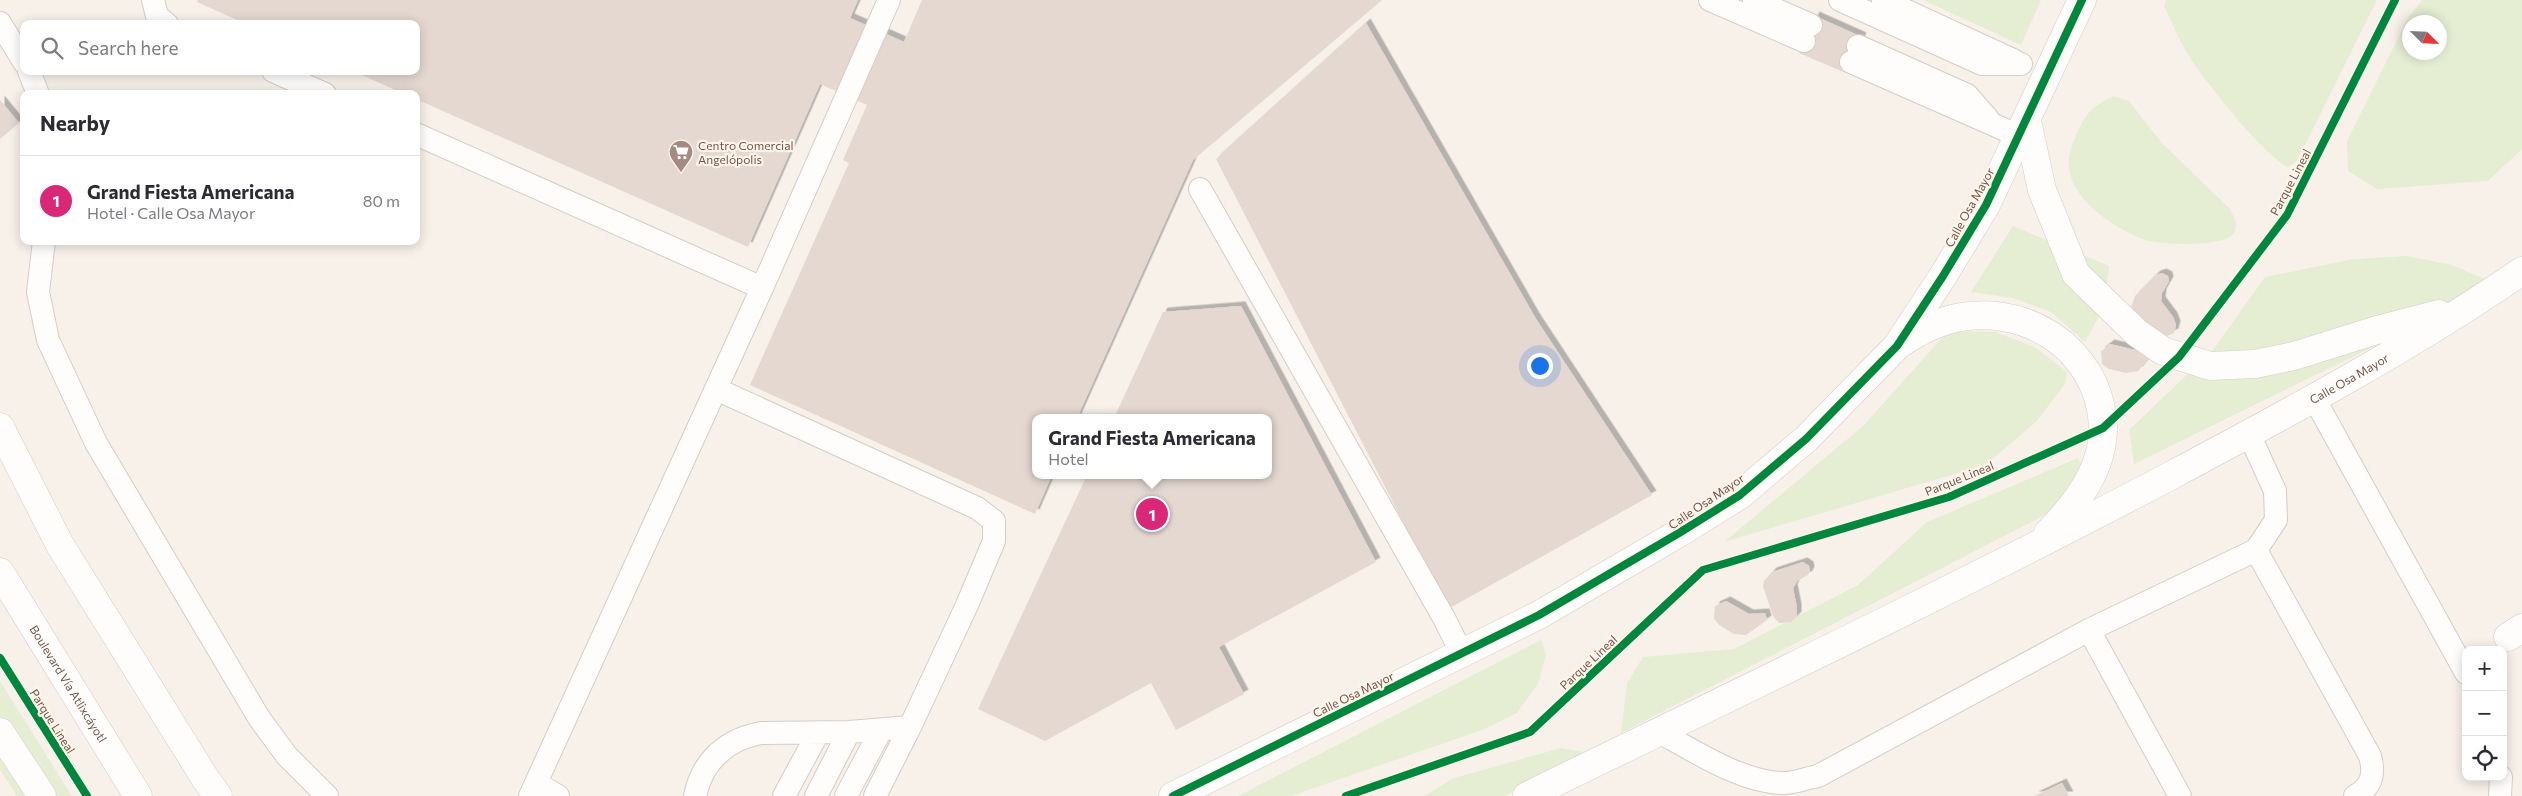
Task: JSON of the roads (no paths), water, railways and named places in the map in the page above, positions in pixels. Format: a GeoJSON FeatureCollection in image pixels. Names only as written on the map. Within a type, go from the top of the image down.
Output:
{"type":"FeatureCollection","features":[{"type":"Feature","properties":{"kind":"street","name":"Calle Osa Mayor"},"geometry":{"type":"LineString","coordinates":[[1173,796],[1538,615],[1679,534],[1740,495],[1806,439],[1898,346],[1943,276],[1986,204],[2048,76],[2082,0]]}},
{"type":"Feature","properties":{"kind":"street"},"geometry":{"type":"LineString","coordinates":[[2023,128],[2042,190],[2076,274],[2137,333],[2163,351],[2210,366],[2255,364],[2294,356],[2377,330],[2471,306]]}},
{"type":"Feature","properties":{"kind":"street","name":"Calle Osa Mayor"},"geometry":{"type":"LineString","coordinates":[[1526,796],[1661,733],[2031,550],[2314,398],[2471,306],[2522,271]]}},
{"type":"Feature","properties":{"kind":"street"},"geometry":{"type":"LineString","coordinates":[[1898,346],[1920,331],[1945,321],[1972,316],[1993,316],[2014,319],[2034,326],[2061,340],[2082,363],[2095,389],[2103,428],[2098,460],[2081,494],[2063,518],[2031,550]]}},
{"type":"Feature","properties":{"kind":"street"},"geometry":{"type":"LineString","coordinates":[[0,427],[60,545],[212,787],[227,796]]}},
{"type":"Feature","properties":{"kind":"street","name":"Boulevard Vía Atlixcáyotl"},"geometry":{"type":"LineString","coordinates":[[0,572],[138,796]]}},
{"type":"Feature","properties":{"kind":"street"},"geometry":{"type":"LineString","coordinates":[[0,732],[42,796]]}},
{"type":"Feature","properties":{"kind":"lane"},"geometry":{"type":"LineString","coordinates":[[153,0],[157,16],[162,20]]}},
{"type":"Feature","properties":{"kind":"lane"},"geometry":{"type":"LineString","coordinates":[[558,796],[533,790],[762,288],[889,0]]}},
{"type":"Feature","properties":{"kind":"lane"},"geometry":{"type":"LineString","coordinates":[[1710,0],[1808,33],[1754,0]]}},
{"type":"Feature","properties":{"kind":"lane"},"geometry":{"type":"LineString","coordinates":[[1840,0],[1982,64],[2021,64]]}},
{"type":"Feature","properties":{"kind":"lane"},"geometry":{"type":"LineString","coordinates":[[1884,0],[2048,76]]}},
{"type":"Feature","properties":{"kind":"lane"},"geometry":{"type":"LineString","coordinates":[[0,23],[20,56]]}},
{"type":"Feature","properties":{"kind":"lane"},"geometry":{"type":"LineString","coordinates":[[1855,54],[1993,124],[2023,128]]}},
{"type":"Feature","properties":{"kind":"lane"},"geometry":{"type":"LineString","coordinates":[[31,75],[36,90]]}},
{"type":"Feature","properties":{"kind":"lane"},"geometry":{"type":"LineString","coordinates":[[282,75],[316,90]]}},
{"type":"Feature","properties":{"kind":"lane"},"geometry":{"type":"LineString","coordinates":[[420,136],[762,288]]}},
{"type":"Feature","properties":{"kind":"lane"},"geometry":{"type":"LineString","coordinates":[[1200,189],[1444,618],[1462,654]]}},
{"type":"Feature","properties":{"kind":"lane"},"geometry":{"type":"LineString","coordinates":[[44,245],[38,292],[48,340],[96,443],[259,718],[287,756],[327,796]]}},
{"type":"Feature","properties":{"kind":"lane"},"geometry":{"type":"LineString","coordinates":[[716,389],[977,508],[994,520],[994,542],[910,727],[875,796]]}},
{"type":"Feature","properties":{"kind":"lane"},"geometry":{"type":"LineString","coordinates":[[2314,398],[2462,667]]}},
{"type":"Feature","properties":{"kind":"lane"},"geometry":{"type":"LineString","coordinates":[[1661,733],[1753,778],[1785,783],[1818,776],[2089,630],[2256,550],[2276,520],[2274,491],[2249,434]]}},
{"type":"Feature","properties":{"kind":"lane"},"geometry":{"type":"LineString","coordinates":[[2256,550],[2370,756],[2374,770],[2370,783],[2355,796]]}},
{"type":"Feature","properties":{"kind":"lane"},"geometry":{"type":"LineString","coordinates":[[2089,630],[2180,796]]}},
{"type":"Feature","properties":{"kind":"lane"},"geometry":{"type":"LineString","coordinates":[[695,796],[701,775],[708,763],[724,747],[734,741],[761,733],[849,732],[910,727]]}},
{"type":"Feature","properties":{"kind":"lane"},"geometry":{"type":"LineString","coordinates":[[846,796],[881,730]]}},
{"type":"Feature","properties":{"kind":"lane"},"geometry":{"type":"LineString","coordinates":[[816,796],[849,732]]}},
{"type":"Feature","properties":{"kind":"lane"},"geometry":{"type":"LineString","coordinates":[[784,796],[818,733]]}},
{"type":"Feature","properties":{"kind":"lane"},"geometry":{"type":"LineString","coordinates":[[2500,796],[2501,781]]}},
{"type":"Feature","properties":{"kind":"place","name":"Centro Comercial Angelópolis"},"geometry":{"type":"Point","coordinates":[681,173]}},
{"type":"Feature","properties":{"kind":"place","name":"Grand Fiesta Americana"},"geometry":{"type":"Point","coordinates":[1152,514]}}]}
